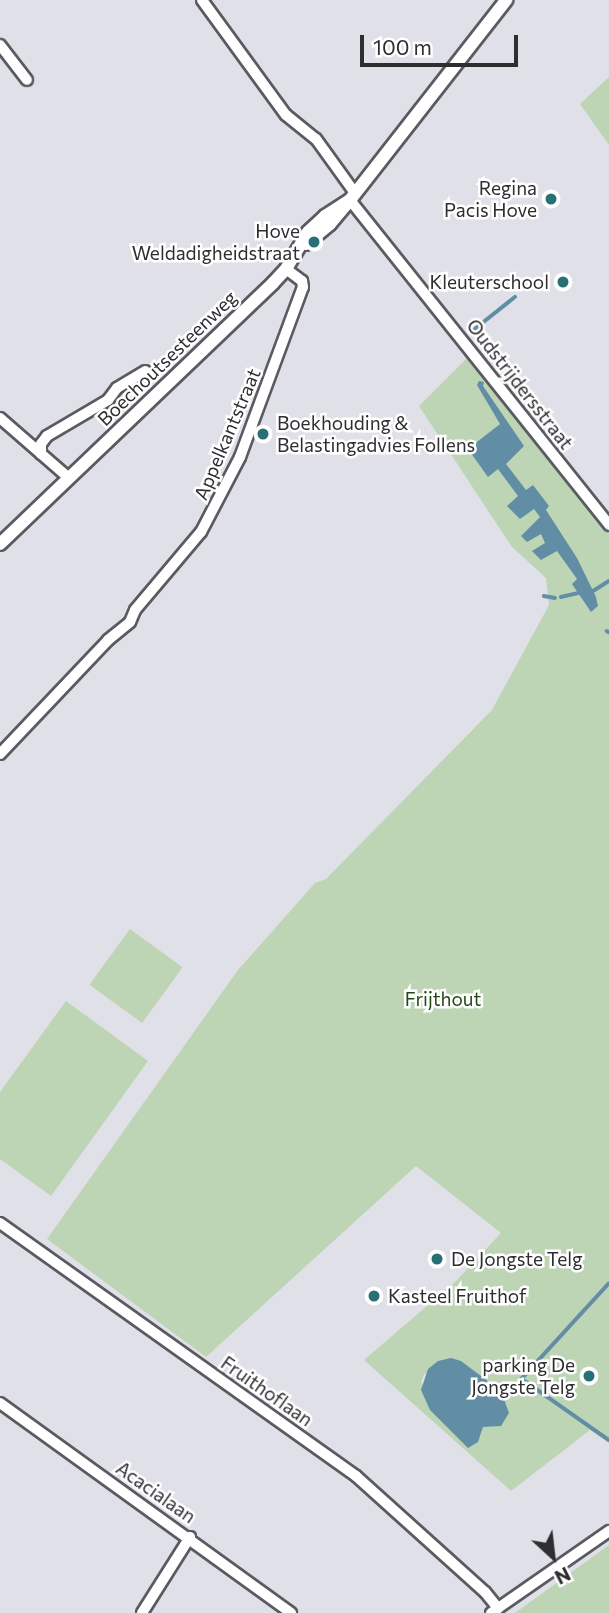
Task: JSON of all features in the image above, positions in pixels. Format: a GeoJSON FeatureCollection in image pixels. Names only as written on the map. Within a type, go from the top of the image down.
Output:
{"type":"FeatureCollection","features":[{"type":"Feature","properties":{"kind":"street","name":"Oudstrijdersstraat"},"geometry":{"type":"LineString","coordinates":[[202,0],[286,115],[316,139],[352,197],[609,524]]}},
{"type":"Feature","properties":{"kind":"street","name":"Boechoutsesteenweg"},"geometry":{"type":"LineString","coordinates":[[0,544],[287,266],[300,242],[352,197],[506,0]]}},
{"type":"Feature","properties":{"kind":"street"},"geometry":{"type":"LineString","coordinates":[[0,45],[27,80]]}},
{"type":"Feature","properties":{"kind":"street","name":"Appelkantstraat"},"geometry":{"type":"LineString","coordinates":[[0,754],[108,640],[130,622],[135,610],[201,532],[240,457],[303,287],[302,281],[287,266]]}},
{"type":"Feature","properties":{"kind":"street","name":"Boechoutsesteenweg"},"geometry":{"type":"LineString","coordinates":[[41,454],[41,444],[47,436],[108,400],[117,388],[145,371]]}},
{"type":"Feature","properties":{"kind":"street"},"geometry":{"type":"LineString","coordinates":[[0,418],[69,478]]}},
{"type":"Feature","properties":{"kind":"street","name":"Fruithoflaan"},"geometry":{"type":"LineString","coordinates":[[0,1223],[356,1476],[485,1592],[494,1611]]}},
{"type":"Feature","properties":{"kind":"street","name":"Acacialaan"},"geometry":{"type":"LineString","coordinates":[[0,1403],[190,1537],[291,1613]]}},
{"type":"Feature","properties":{"kind":"street"},"geometry":{"type":"LineString","coordinates":[[494,1611],[609,1531]]}},
{"type":"Feature","properties":{"kind":"street"},"geometry":{"type":"LineString","coordinates":[[142,1613],[190,1537]]}},
{"type":"Feature","properties":{"kind":"green space"},"geometry":{"type":"Polygon","coordinates":[[[609,77],[609,145],[580,104],[609,77]]]}},
{"type":"Feature","properties":{"kind":"green space","name":"Frijthout"},"geometry":{"type":"Polygon","coordinates":[[[467,358],[609,534],[609,1443],[590,1430],[511,1491],[364,1360],[456,1281],[501,1233],[416,1166],[206,1357],[47,1239],[238,970],[315,883],[326,879],[492,710],[549,605],[546,578],[512,547],[419,406],[467,358]],[[424,1374],[421,1382],[480,1437],[483,1427],[493,1426],[507,1406],[489,1382],[424,1374]]]}},
{"type":"Feature","properties":{"kind":"green space"},"geometry":{"type":"Polygon","coordinates":[[[130,929],[183,967],[142,1023],[89,985],[130,929]]]}},
{"type":"Feature","properties":{"kind":"green space"},"geometry":{"type":"Polygon","coordinates":[[[66,1001],[148,1061],[51,1196],[0,1159],[0,1092],[66,1001]]]}},
{"type":"Feature","properties":{"kind":"green space"},"geometry":{"type":"Polygon","coordinates":[[[609,1545],[609,1613],[515,1613],[609,1545]]]}},
{"type":"Feature","properties":{"kind":"water"},"geometry":{"type":"Polygon","coordinates":[[[479,381],[484,382],[483,386],[524,446],[506,464],[526,490],[533,485],[549,506],[546,510],[577,558],[596,597],[598,606],[591,612],[572,584],[577,579],[557,551],[541,560],[532,551],[545,543],[541,534],[527,542],[521,536],[540,517],[534,509],[520,519],[507,506],[518,496],[498,469],[488,477],[468,449],[500,424],[477,385],[479,381]]]}},
{"type":"Feature","properties":{"kind":"water"},"geometry":{"type":"Polygon","coordinates":[[[451,1358],[461,1361],[489,1382],[504,1399],[509,1413],[501,1426],[483,1427],[478,1442],[468,1448],[430,1410],[421,1390],[428,1369],[438,1361],[451,1358]]]}},
{"type":"Feature","properties":{"kind":"waterway"},"geometry":{"type":"LineString","coordinates":[[471,332],[515,297]]}},
{"type":"Feature","properties":{"kind":"waterway"},"geometry":{"type":"LineString","coordinates":[[590,593],[609,581]]}},
{"type":"Feature","properties":{"kind":"waterway"},"geometry":{"type":"LineString","coordinates":[[561,597],[579,593]]}},
{"type":"Feature","properties":{"kind":"waterway"},"geometry":{"type":"LineString","coordinates":[[544,596],[555,598]]}},
{"type":"Feature","properties":{"kind":"waterway"},"geometry":{"type":"LineString","coordinates":[[609,1284],[522,1379],[609,1440]]}},
{"type":"Feature","properties":{"kind":"place","name":"Regina Pacis Hove"},"geometry":{"type":"Point","coordinates":[551,199]}},
{"type":"Feature","properties":{"kind":"place","name":"Hove Weldadigheidstraat"},"geometry":{"type":"Point","coordinates":[314,242]}},
{"type":"Feature","properties":{"kind":"place","name":"Kleuterschool"},"geometry":{"type":"Point","coordinates":[563,282]}},
{"type":"Feature","properties":{"kind":"place","name":"Boekhouding & Belastingadvies Follens"},"geometry":{"type":"Point","coordinates":[263,434]}},
{"type":"Feature","properties":{"kind":"place","name":"De Jongste Telg"},"geometry":{"type":"Point","coordinates":[437,1259]}},
{"type":"Feature","properties":{"kind":"place","name":"Kasteel Fruithof"},"geometry":{"type":"Point","coordinates":[374,1296]}},
{"type":"Feature","properties":{"kind":"place","name":"parking De Jongste Telg"},"geometry":{"type":"Point","coordinates":[589,1376]}}]}
